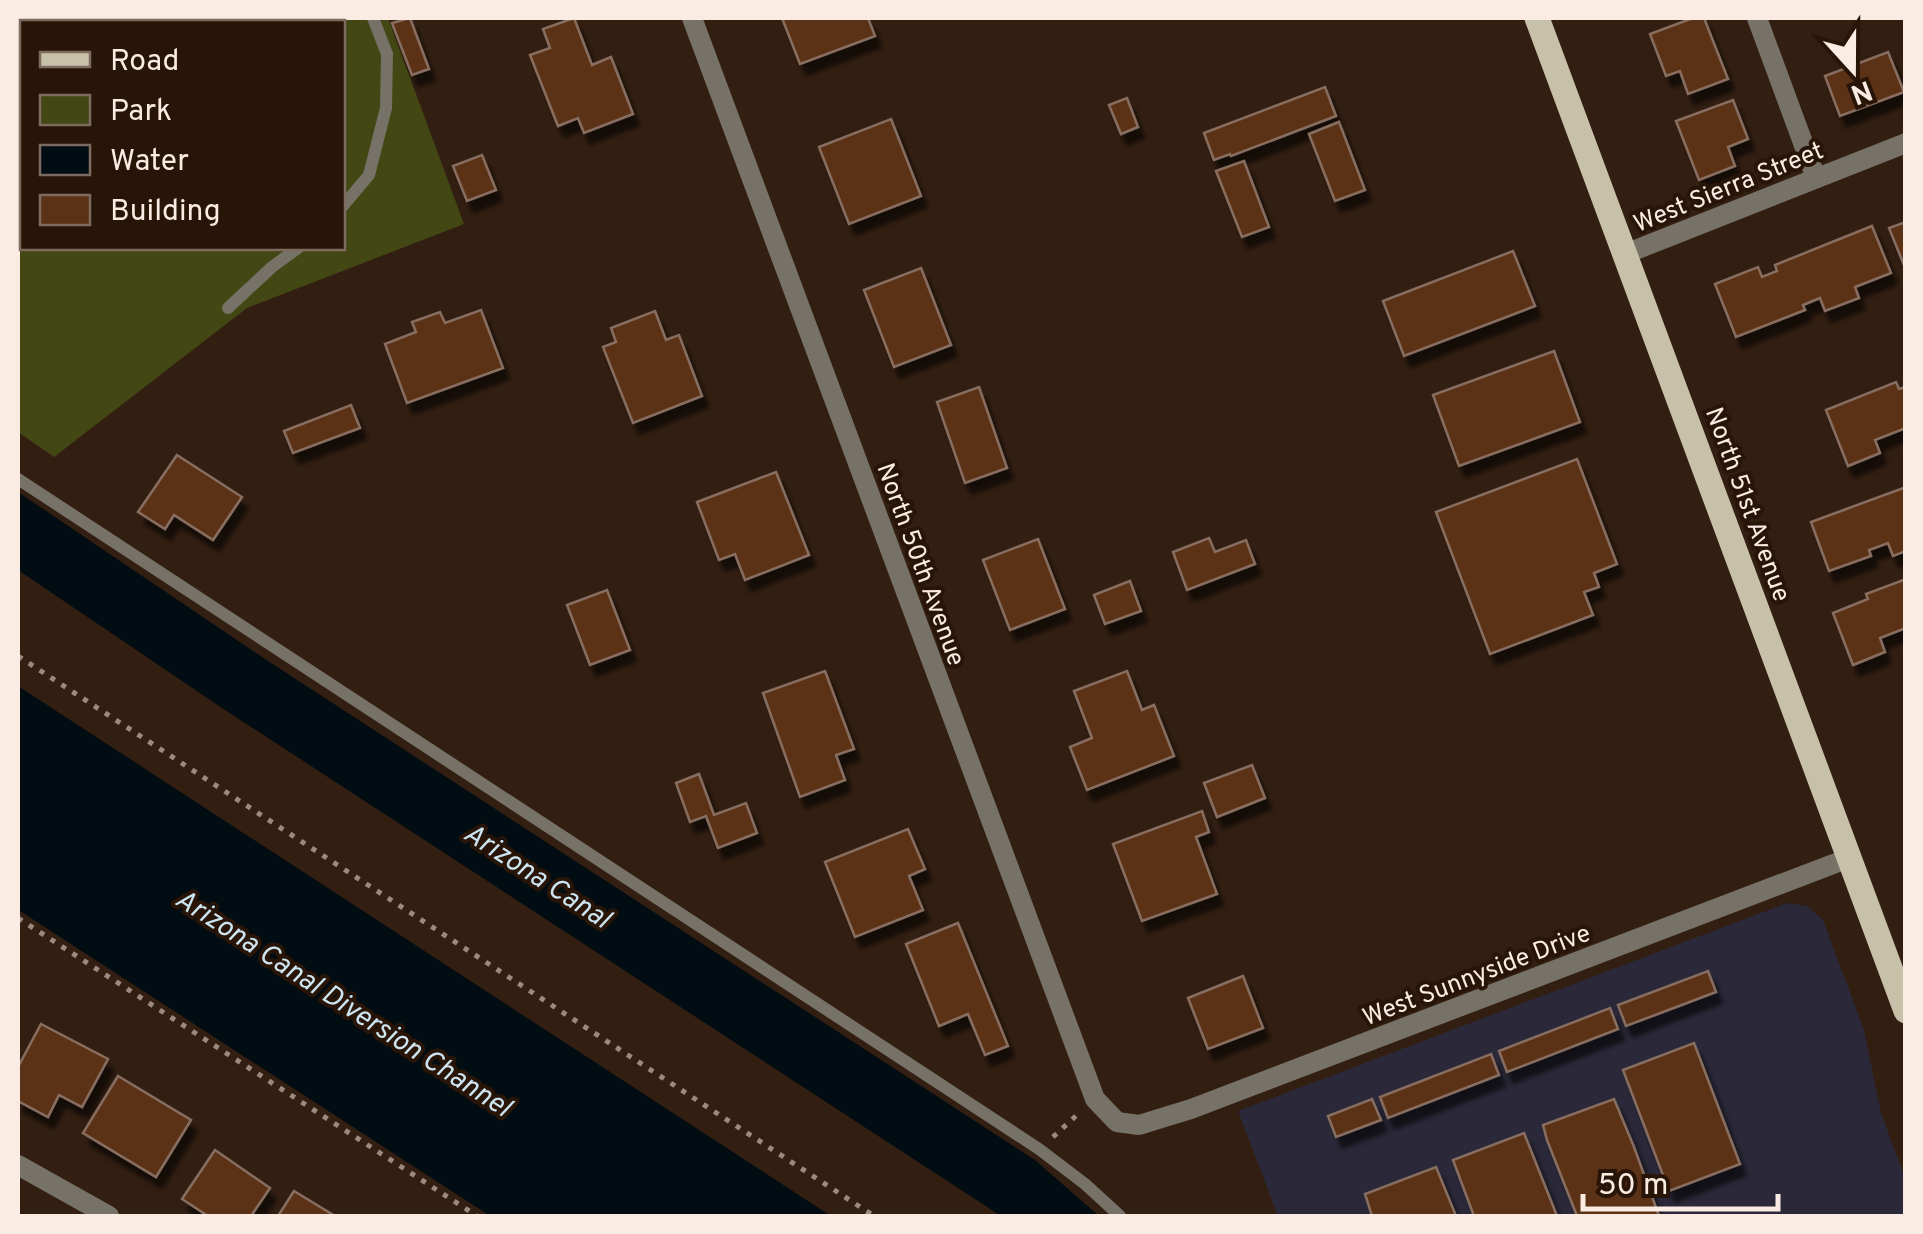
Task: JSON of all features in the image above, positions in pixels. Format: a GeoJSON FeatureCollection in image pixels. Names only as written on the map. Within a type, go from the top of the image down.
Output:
{"type":"FeatureCollection","features":[{"type":"Feature","properties":{"kind":"main road","name":"North 51st Avenue"},"geometry":{"type":"LineString","coordinates":[[1537,18],[1906,1011]]}},
{"type":"Feature","properties":{"kind":"street","name":"North 50th Avenue"},"geometry":{"type":"LineString","coordinates":[[692,18],[1095,1099],[1117,1122]]}},
{"type":"Feature","properties":{"kind":"street"},"geometry":{"type":"LineString","coordinates":[[1757,18],[1816,178]]}},
{"type":"Feature","properties":{"kind":"street","name":"West Sierra Street"},"geometry":{"type":"LineString","coordinates":[[1625,254],[1906,144]]}},
{"type":"Feature","properties":{"kind":"street","name":"West Sunnyside Drive"},"geometry":{"type":"LineString","coordinates":[[1117,1122],[1138,1125],[1190,1109],[1849,858]]}},
{"type":"Feature","properties":{"kind":"street"},"geometry":{"type":"LineString","coordinates":[[18,1166],[109,1216]]}},
{"type":"Feature","properties":{"kind":"lane"},"geometry":{"type":"LineString","coordinates":[[345,204],[369,175],[386,108],[386,54],[373,18]]}},
{"type":"Feature","properties":{"kind":"lane"},"geometry":{"type":"LineString","coordinates":[[228,308],[272,266],[295,250]]}},
{"type":"Feature","properties":{"kind":"lane"},"geometry":{"type":"LineString","coordinates":[[18,479],[1040,1149],[1120,1216]]}},
{"type":"Feature","properties":{"kind":"path"},"geometry":{"type":"LineString","coordinates":[[18,656],[874,1216]]}},
{"type":"Feature","properties":{"kind":"path"},"geometry":{"type":"LineString","coordinates":[[18,918],[476,1216]]}},
{"type":"Feature","properties":{"kind":"path"},"geometry":{"type":"LineString","coordinates":[[1040,1149],[1095,1099]]}},
{"type":"Feature","properties":{"kind":"shaded area"},"geometry":{"type":"Polygon","coordinates":[[[1787,903],[1807,906],[1823,920],[1864,1030],[1881,1113],[1905,1178],[1905,1216],[1278,1216],[1238,1111],[1787,903]]]}},
{"type":"Feature","properties":{"kind":"green space"},"geometry":{"type":"Polygon","coordinates":[[[18,18],[388,18],[464,224],[247,308],[54,457],[18,432],[18,18]]]}},
{"type":"Feature","properties":{"kind":"water","name":"Arizona Canal"},"geometry":{"type":"Polygon","coordinates":[[[18,492],[268,661],[1035,1160],[1099,1216],[1001,1216],[222,708],[18,570],[18,492]]]}},
{"type":"Feature","properties":{"kind":"water","name":"Arizona Canal Diversion Channel"},"geometry":{"type":"Polygon","coordinates":[[[18,686],[831,1216],[490,1216],[20,911],[18,686]]]}},
{"type":"Feature","properties":{"kind":"building"},"geometry":{"type":"Polygon","coordinates":[[[410,18],[429,69],[412,75],[392,23],[410,18]]]}},
{"type":"Feature","properties":{"kind":"building"},"geometry":{"type":"Polygon","coordinates":[[[574,18],[592,65],[611,57],[633,114],[584,133],[578,118],[558,126],[530,55],[550,48],[543,29],[574,18]]]}},
{"type":"Feature","properties":{"kind":"building"},"geometry":{"type":"Polygon","coordinates":[[[782,18],[868,18],[875,36],[800,64],[782,18]]]}},
{"type":"Feature","properties":{"kind":"building"},"geometry":{"type":"Polygon","coordinates":[[[1693,18],[1704,18],[1728,79],[1688,94],[1680,71],[1666,76],[1650,34],[1693,18]]]}},
{"type":"Feature","properties":{"kind":"building"},"geometry":{"type":"Polygon","coordinates":[[[1888,52],[1904,92],[1840,116],[1825,76],[1888,52]]]}},
{"type":"Feature","properties":{"kind":"building"},"geometry":{"type":"Polygon","coordinates":[[[1325,87],[1336,116],[1214,160],[1204,133],[1325,87]]]}},
{"type":"Feature","properties":{"kind":"building"},"geometry":{"type":"Polygon","coordinates":[[[1127,98],[1138,127],[1121,134],[1109,105],[1127,98]]]}},
{"type":"Feature","properties":{"kind":"building"},"geometry":{"type":"Polygon","coordinates":[[[1733,100],[1748,139],[1728,147],[1735,166],[1699,180],[1676,121],[1733,100]]]}},
{"type":"Feature","properties":{"kind":"building"},"geometry":{"type":"Polygon","coordinates":[[[891,119],[921,196],[849,224],[819,147],[891,119]]]}},
{"type":"Feature","properties":{"kind":"building"},"geometry":{"type":"Polygon","coordinates":[[[1339,122],[1365,190],[1335,201],[1309,134],[1339,122]]]}},
{"type":"Feature","properties":{"kind":"building"},"geometry":{"type":"Polygon","coordinates":[[[482,155],[496,190],[467,201],[453,166],[482,155]]]}},
{"type":"Feature","properties":{"kind":"building"},"geometry":{"type":"Polygon","coordinates":[[[1244,161],[1269,227],[1242,237],[1216,171],[1244,161]]]}},
{"type":"Feature","properties":{"kind":"building"},"geometry":{"type":"Polygon","coordinates":[[[1906,222],[1906,270],[1889,228],[1906,222]]]}},
{"type":"Feature","properties":{"kind":"building"},"geometry":{"type":"Polygon","coordinates":[[[1872,226],[1891,273],[1855,287],[1859,298],[1825,311],[1820,298],[1803,305],[1805,310],[1736,337],[1715,284],[1758,267],[1762,277],[1777,271],[1775,265],[1872,226]]]}},
{"type":"Feature","properties":{"kind":"building"},"geometry":{"type":"Polygon","coordinates":[[[1513,251],[1535,306],[1404,356],[1383,301],[1513,251]]]}},
{"type":"Feature","properties":{"kind":"building"},"geometry":{"type":"Polygon","coordinates":[[[921,268],[951,345],[894,367],[864,290],[921,268]]]}},
{"type":"Feature","properties":{"kind":"building"},"geometry":{"type":"Polygon","coordinates":[[[481,310],[503,368],[407,403],[385,344],[416,332],[412,322],[440,312],[445,323],[481,310]]]}},
{"type":"Feature","properties":{"kind":"building"},"geometry":{"type":"Polygon","coordinates":[[[655,311],[666,340],[679,335],[702,396],[633,423],[603,347],[616,342],[611,328],[655,311]]]}},
{"type":"Feature","properties":{"kind":"building"},"geometry":{"type":"Polygon","coordinates":[[[1554,351],[1580,422],[1459,466],[1433,395],[1554,351]]]}},
{"type":"Feature","properties":{"kind":"building"},"geometry":{"type":"Polygon","coordinates":[[[1896,382],[1899,389],[1906,387],[1906,428],[1875,440],[1880,453],[1848,466],[1826,410],[1896,382]]]}},
{"type":"Feature","properties":{"kind":"building"},"geometry":{"type":"Polygon","coordinates":[[[979,387],[1007,468],[965,483],[937,402],[979,387]]]}},
{"type":"Feature","properties":{"kind":"building"},"geometry":{"type":"Polygon","coordinates":[[[351,405],[360,428],[293,453],[284,431],[351,405]]]}},
{"type":"Feature","properties":{"kind":"building"},"geometry":{"type":"Polygon","coordinates":[[[177,455],[242,497],[213,540],[174,515],[165,529],[138,512],[177,455]]]}},
{"type":"Feature","properties":{"kind":"building"},"geometry":{"type":"Polygon","coordinates":[[[1577,459],[1617,564],[1594,573],[1599,587],[1584,592],[1593,615],[1490,654],[1436,512],[1577,459]]]}},
{"type":"Feature","properties":{"kind":"building"},"geometry":{"type":"Polygon","coordinates":[[[776,472],[809,555],[745,580],[735,554],[719,560],[697,502],[776,472]]]}},
{"type":"Feature","properties":{"kind":"building"},"geometry":{"type":"Polygon","coordinates":[[[1906,487],[1906,551],[1893,556],[1888,543],[1869,550],[1871,556],[1829,571],[1811,522],[1906,487]]]}},
{"type":"Feature","properties":{"kind":"building"},"geometry":{"type":"Polygon","coordinates":[[[1209,538],[1215,552],[1246,540],[1255,564],[1187,590],[1173,552],[1209,538]]]}},
{"type":"Feature","properties":{"kind":"building"},"geometry":{"type":"Polygon","coordinates":[[[1038,539],[1065,609],[1010,630],[983,560],[1038,539]]]}},
{"type":"Feature","properties":{"kind":"building"},"geometry":{"type":"Polygon","coordinates":[[[1906,579],[1906,628],[1880,638],[1885,652],[1853,665],[1833,613],[1868,599],[1866,594],[1906,579]]]}},
{"type":"Feature","properties":{"kind":"building"},"geometry":{"type":"Polygon","coordinates":[[[1130,581],[1141,611],[1105,624],[1094,595],[1130,581]]]}},
{"type":"Feature","properties":{"kind":"building"},"geometry":{"type":"Polygon","coordinates":[[[607,590],[630,650],[590,665],[567,605],[607,590]]]}},
{"type":"Feature","properties":{"kind":"building"},"geometry":{"type":"Polygon","coordinates":[[[825,671],[854,749],[836,755],[845,780],[800,797],[763,693],[825,671]]]}},
{"type":"Feature","properties":{"kind":"building"},"geometry":{"type":"Polygon","coordinates":[[[1127,671],[1142,710],[1154,705],[1174,756],[1087,790],[1070,747],[1092,738],[1074,691],[1127,671]]]}},
{"type":"Feature","properties":{"kind":"building"},"geometry":{"type":"Polygon","coordinates":[[[1252,765],[1265,798],[1217,817],[1204,783],[1252,765]]]}},
{"type":"Feature","properties":{"kind":"building"},"geometry":{"type":"Polygon","coordinates":[[[699,774],[714,815],[746,803],[757,833],[718,848],[706,816],[690,822],[676,783],[699,774]]]}},
{"type":"Feature","properties":{"kind":"building"},"geometry":{"type":"Polygon","coordinates":[[[1202,811],[1209,832],[1196,837],[1217,894],[1142,921],[1113,844],[1202,811]]]}},
{"type":"Feature","properties":{"kind":"building"},"geometry":{"type":"Polygon","coordinates":[[[908,829],[925,869],[909,876],[923,910],[855,937],[825,862],[908,829]]]}},
{"type":"Feature","properties":{"kind":"building"},"geometry":{"type":"Polygon","coordinates":[[[958,923],[1008,1046],[985,1055],[968,1014],[939,1026],[906,944],[958,923]]]}},
{"type":"Feature","properties":{"kind":"building"},"geometry":{"type":"Polygon","coordinates":[[[1708,971],[1716,992],[1626,1026],[1618,1005],[1708,971]]]}},
{"type":"Feature","properties":{"kind":"building"},"geometry":{"type":"Polygon","coordinates":[[[1243,976],[1263,1028],[1208,1049],[1188,998],[1243,976]]]}},
{"type":"Feature","properties":{"kind":"building"},"geometry":{"type":"Polygon","coordinates":[[[1610,1008],[1618,1029],[1507,1072],[1499,1051],[1610,1008]]]}},
{"type":"Feature","properties":{"kind":"building"},"geometry":{"type":"Polygon","coordinates":[[[41,1024],[108,1059],[82,1107],[59,1095],[48,1117],[18,1101],[18,1067],[41,1024]]]}},
{"type":"Feature","properties":{"kind":"building"},"geometry":{"type":"Polygon","coordinates":[[[1694,1043],[1740,1164],[1669,1191],[1623,1070],[1694,1043]]]}},
{"type":"Feature","properties":{"kind":"building"},"geometry":{"type":"Polygon","coordinates":[[[1491,1054],[1499,1075],[1388,1118],[1380,1097],[1491,1054]]]}},
{"type":"Feature","properties":{"kind":"building"},"geometry":{"type":"Polygon","coordinates":[[[118,1076],[191,1120],[156,1177],[83,1133],[118,1076]]]}},
{"type":"Feature","properties":{"kind":"building"},"geometry":{"type":"Polygon","coordinates":[[[1372,1099],[1381,1120],[1336,1137],[1328,1116],[1372,1099]]]}},
{"type":"Feature","properties":{"kind":"building"},"geometry":{"type":"Polygon","coordinates":[[[1614,1099],[1659,1216],[1577,1216],[1547,1140],[1543,1125],[1614,1099]]]}},
{"type":"Feature","properties":{"kind":"building"},"geometry":{"type":"Polygon","coordinates":[[[1524,1133],[1557,1216],[1474,1216],[1453,1160],[1524,1133]]]}},
{"type":"Feature","properties":{"kind":"building"},"geometry":{"type":"Polygon","coordinates":[[[215,1150],[270,1188],[251,1216],[208,1216],[182,1199],[215,1150]]]}},
{"type":"Feature","properties":{"kind":"building"},"geometry":{"type":"Polygon","coordinates":[[[1436,1167],[1456,1216],[1372,1216],[1365,1194],[1436,1167]]]}},
{"type":"Feature","properties":{"kind":"building"},"geometry":{"type":"Polygon","coordinates":[[[294,1191],[335,1216],[278,1216],[294,1191]]]}}]}
